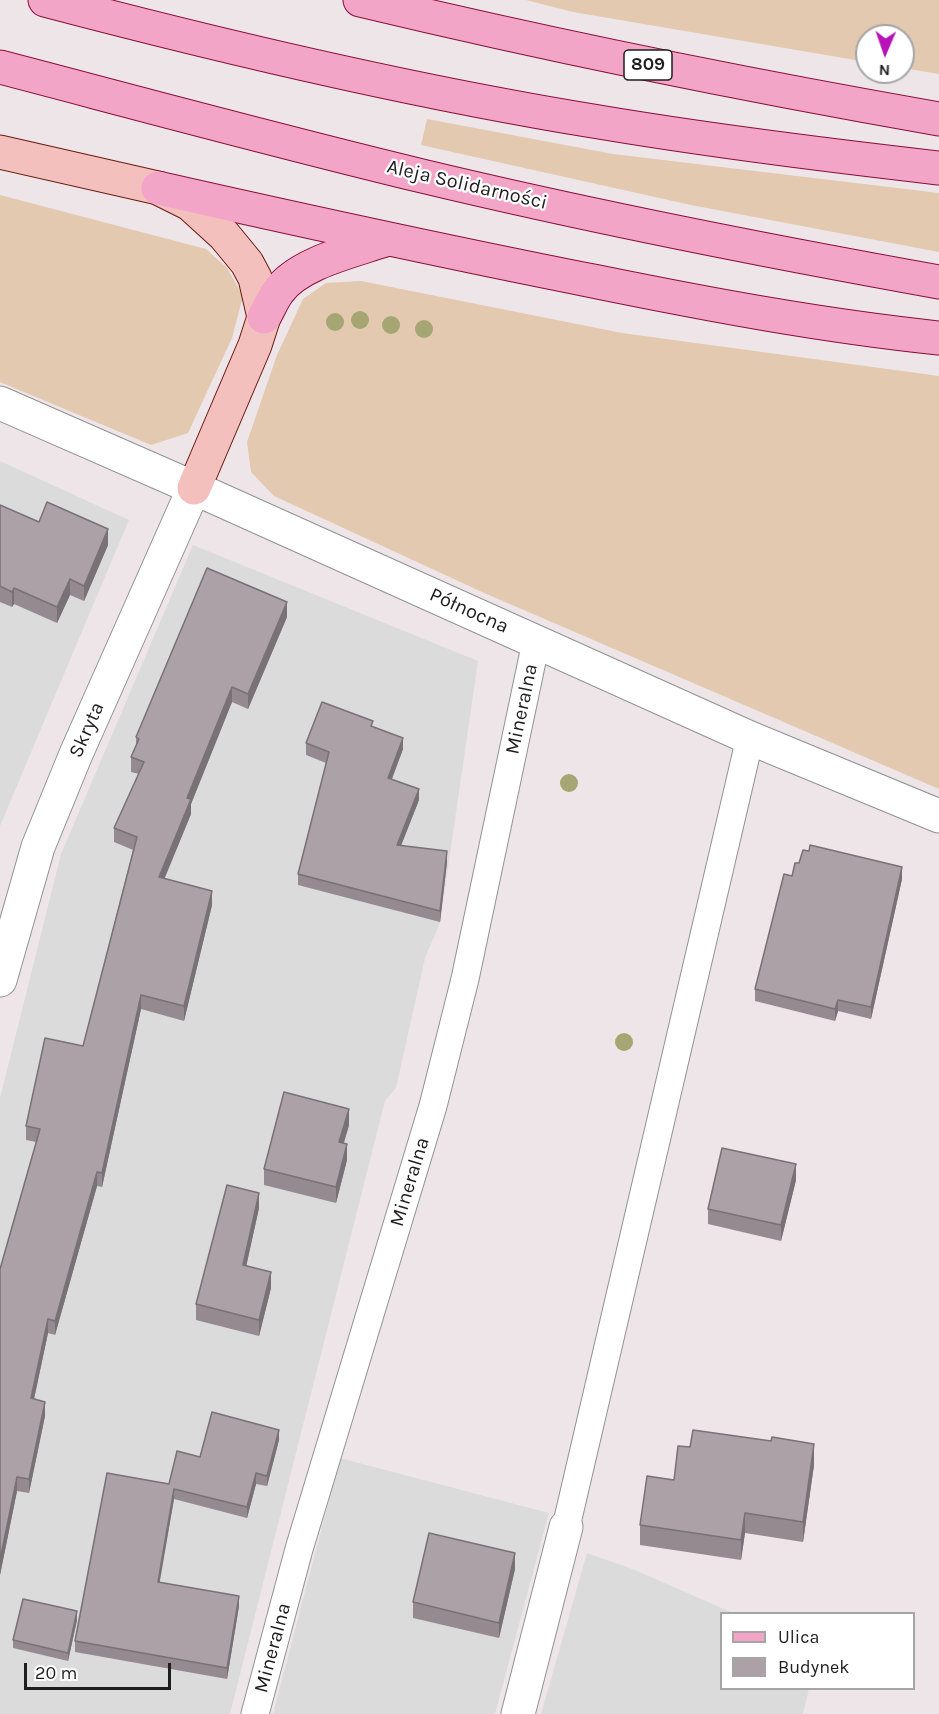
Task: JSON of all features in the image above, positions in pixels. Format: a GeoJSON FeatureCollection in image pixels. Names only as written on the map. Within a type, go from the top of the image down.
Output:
{"type":"FeatureCollection","features":[{"type":"Feature","properties":{"kind":"main road"},"geometry":{"type":"LineString","coordinates":[[45,0],[298,62],[523,109],[723,141],[939,168]]}},
{"type":"Feature","properties":{"kind":"main road","name":"809"},"geometry":{"type":"LineString","coordinates":[[360,0],[635,63],[939,120]]}},
{"type":"Feature","properties":{"kind":"main road","name":"Aleja Solidarności"},"geometry":{"type":"LineString","coordinates":[[0,68],[422,176],[549,205],[797,257],[939,282]]}},
{"type":"Feature","properties":{"kind":"main road"},"geometry":{"type":"LineString","coordinates":[[0,152],[385,240],[739,309],[874,331],[939,338]]}},
{"type":"Feature","properties":{"kind":"main road"},"geometry":{"type":"LineString","coordinates":[[158,188],[190,204],[237,249],[248,263],[255,278],[264,316]]}},
{"type":"Feature","properties":{"kind":"main road"},"geometry":{"type":"LineString","coordinates":[[194,488],[255,345],[264,316],[278,291],[296,274],[329,259],[385,240]]}},
{"type":"Feature","properties":{"kind":"street","name":"Północna"},"geometry":{"type":"LineString","coordinates":[[0,403],[750,738],[939,816]]}},
{"type":"Feature","properties":{"kind":"street","name":"Skryta"},"geometry":{"type":"LineString","coordinates":[[0,980],[38,847],[76,754],[194,488]]}},
{"type":"Feature","properties":{"kind":"street"},"geometry":{"type":"LineString","coordinates":[[518,1714],[566,1527]]}},
{"type":"Feature","properties":{"kind":"lane","name":"Mineralna"},"geometry":{"type":"LineString","coordinates":[[255,1714],[299,1549],[433,1106],[465,979],[536,642]]}},
{"type":"Feature","properties":{"kind":"lane"},"geometry":{"type":"LineString","coordinates":[[566,1527],[750,738]]}},
{"type":"Feature","properties":{"kind":"shaded area"},"geometry":{"type":"Polygon","coordinates":[[[526,0],[939,0],[939,74],[915,70],[915,24],[855,24],[855,60],[573,12],[526,0]]]}},
{"type":"Feature","properties":{"kind":"shaded area"},"geometry":{"type":"Polygon","coordinates":[[[427,119],[613,154],[939,193],[939,252],[691,205],[421,145],[427,119]]]}},
{"type":"Feature","properties":{"kind":"shaded area"},"geometry":{"type":"Polygon","coordinates":[[[0,195],[206,249],[227,268],[243,296],[232,338],[188,433],[151,445],[0,382],[0,195]]]}},
{"type":"Feature","properties":{"kind":"shaded area"},"geometry":{"type":"Polygon","coordinates":[[[361,281],[622,333],[939,376],[939,789],[482,592],[274,496],[251,472],[247,442],[277,355],[303,299],[326,283],[361,281]]]}},
{"type":"Feature","properties":{"kind":"shaded area"},"geometry":{"type":"Polygon","coordinates":[[[0,461],[129,520],[0,826],[0,461]]]}},
{"type":"Feature","properties":{"kind":"shaded area"},"geometry":{"type":"Polygon","coordinates":[[[193,545],[478,661],[440,923],[425,958],[396,1088],[385,1101],[230,1714],[0,1714],[0,1098],[61,854],[193,545]]]}},
{"type":"Feature","properties":{"kind":"shaded area"},"geometry":{"type":"Polygon","coordinates":[[[340,1458],[549,1513],[495,1714],[273,1714],[340,1458]]]}},
{"type":"Feature","properties":{"kind":"shaded area"},"geometry":{"type":"Polygon","coordinates":[[[587,1553],[635,1570],[731,1612],[720,1612],[720,1690],[809,1690],[803,1714],[541,1714],[587,1553]]]}},
{"type":"Feature","properties":{"kind":"building"},"geometry":{"type":"Polygon","coordinates":[[[47,502],[108,529],[84,586],[70,579],[57,607],[14,588],[12,592],[0,586],[0,505],[39,522],[47,502]]]}},
{"type":"Feature","properties":{"kind":"building"},"geometry":{"type":"Polygon","coordinates":[[[207,568],[287,602],[248,694],[232,687],[187,798],[191,799],[159,877],[212,891],[184,1006],[141,995],[102,1173],[97,1172],[55,1321],[48,1319],[31,1398],[45,1402],[29,1479],[17,1477],[0,1560],[0,1269],[40,1129],[26,1126],[45,1038],[83,1046],[137,837],[114,828],[144,762],[131,757],[139,739],[136,737],[207,568]]]}},
{"type":"Feature","properties":{"kind":"building"},"geometry":{"type":"Polygon","coordinates":[[[322,702],[373,721],[371,726],[403,738],[388,778],[419,789],[397,845],[447,851],[440,911],[298,874],[329,752],[306,743],[322,702]]]}},
{"type":"Feature","properties":{"kind":"building"},"geometry":{"type":"Polygon","coordinates":[[[810,845],[902,867],[871,1007],[838,1000],[835,1009],[755,989],[784,874],[792,876],[795,863],[799,863],[803,850],[809,851],[810,845]]]}},
{"type":"Feature","properties":{"kind":"building"},"geometry":{"type":"Polygon","coordinates":[[[284,1092],[349,1109],[339,1142],[347,1144],[336,1187],[264,1169],[284,1092]]]}},
{"type":"Feature","properties":{"kind":"building"},"geometry":{"type":"Polygon","coordinates":[[[722,1148],[796,1164],[781,1225],[708,1209],[722,1148]]]}},
{"type":"Feature","properties":{"kind":"building"},"geometry":{"type":"Polygon","coordinates":[[[227,1185],[259,1193],[243,1265],[271,1272],[259,1320],[196,1304],[227,1185]]]}},
{"type":"Feature","properties":{"kind":"building"},"geometry":{"type":"Polygon","coordinates":[[[212,1412],[279,1430],[267,1476],[256,1473],[247,1507],[174,1489],[158,1582],[239,1596],[227,1668],[75,1641],[107,1473],[169,1484],[177,1451],[200,1457],[212,1412]]]}},
{"type":"Feature","properties":{"kind":"building"},"geometry":{"type":"Polygon","coordinates":[[[693,1430],[771,1441],[772,1437],[814,1444],[803,1522],[745,1513],[741,1540],[640,1525],[647,1476],[674,1480],[678,1446],[690,1447],[693,1430]]]}},
{"type":"Feature","properties":{"kind":"building"},"geometry":{"type":"Polygon","coordinates":[[[429,1533],[515,1553],[499,1623],[413,1602],[429,1533]]]}},
{"type":"Feature","properties":{"kind":"building"},"geometry":{"type":"Polygon","coordinates":[[[23,1599],[77,1611],[68,1653],[13,1640],[23,1599]]]}}]}
